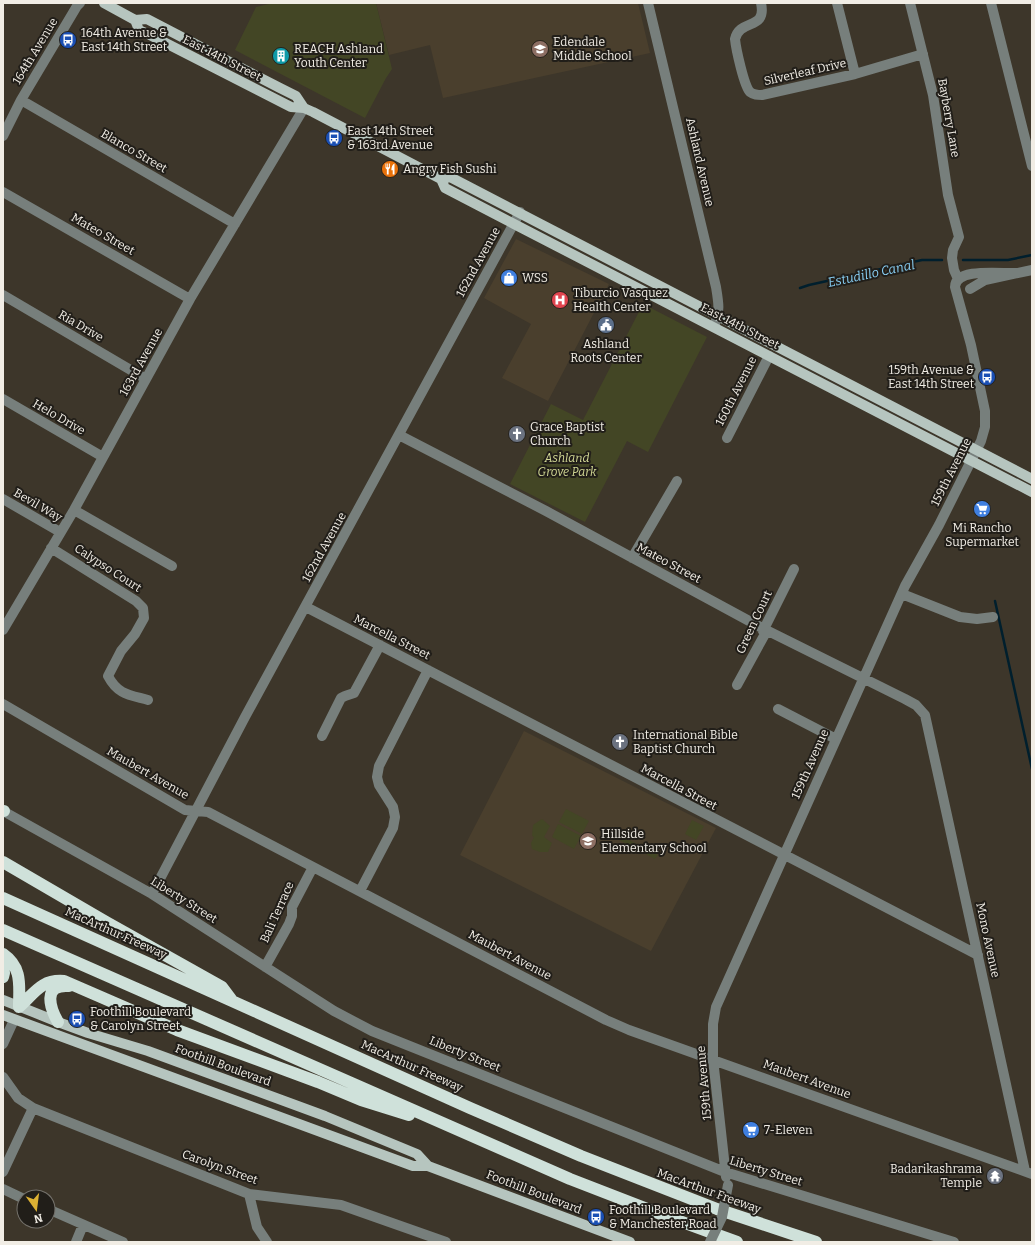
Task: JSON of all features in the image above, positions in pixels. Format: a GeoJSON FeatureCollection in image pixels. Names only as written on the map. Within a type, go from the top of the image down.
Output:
{"type":"FeatureCollection","features":[{"type":"Feature","properties":{"kind":"highway"},"geometry":{"type":"LineString","coordinates":[[3,862],[222,987],[232,1000]]}},
{"type":"Feature","properties":{"kind":"highway","name":"MacArthur Freeway"},"geometry":{"type":"LineString","coordinates":[[3,898],[580,1156],[687,1198],[816,1242]]}},
{"type":"Feature","properties":{"kind":"highway"},"geometry":{"type":"LineString","coordinates":[[3,930],[461,1131],[618,1198],[738,1242]]}},
{"type":"Feature","properties":{"kind":"highway"},"geometry":{"type":"LineString","coordinates":[[3,954],[12,961],[18,973],[19,1008]]}},
{"type":"Feature","properties":{"kind":"highway"},"geometry":{"type":"LineString","coordinates":[[3,965],[3,977]]}},
{"type":"Feature","properties":{"kind":"highway"},"geometry":{"type":"LineString","coordinates":[[19,1008],[40,987],[56,980],[64,981],[177,1030],[377,1105],[461,1131]]}},
{"type":"Feature","properties":{"kind":"highway"},"geometry":{"type":"LineString","coordinates":[[58,1022],[50,1005],[51,995],[54,989],[59,986],[66,986],[91,992]]}},
{"type":"Feature","properties":{"kind":"main road","name":"East 14th Street"},"geometry":{"type":"LineString","coordinates":[[104,3],[135,20],[139,30],[291,107],[304,108],[441,179],[445,188],[1032,492]]}},
{"type":"Feature","properties":{"kind":"main road","name":"East 14th Street"},"geometry":{"type":"LineString","coordinates":[[441,179],[450,177],[520,212],[1032,479]]}},
{"type":"Feature","properties":{"kind":"main road","name":"Foothill Boulevard"},"geometry":{"type":"LineString","coordinates":[[3,1000],[19,1008],[88,1033],[148,1051],[325,1116],[417,1154],[428,1166]]}},
{"type":"Feature","properties":{"kind":"main road"},"geometry":{"type":"LineString","coordinates":[[14,1020],[19,1008]]}},
{"type":"Feature","properties":{"kind":"main road","name":"Foothill Boulevard"},"geometry":{"type":"LineString","coordinates":[[3,1015],[413,1166],[428,1166],[627,1241]]}},
{"type":"Feature","properties":{"kind":"street","name":"164th Avenue"},"geometry":{"type":"LineString","coordinates":[[3,136],[21,100],[80,3]]}},
{"type":"Feature","properties":{"kind":"street","name":"Ashland Avenue"},"geometry":{"type":"LineString","coordinates":[[648,3],[716,287],[720,307],[714,327]]}},
{"type":"Feature","properties":{"kind":"street","name":"Silverleaf Drive"},"geometry":{"type":"LineString","coordinates":[[761,3],[761,17],[755,23],[741,28],[735,39],[745,83],[751,93],[757,95],[854,74],[923,54]]}},
{"type":"Feature","properties":{"kind":"street"},"geometry":{"type":"LineString","coordinates":[[837,3],[854,74]]}},
{"type":"Feature","properties":{"kind":"street","name":"Bayberry Lane"},"geometry":{"type":"LineString","coordinates":[[910,3],[936,108],[948,195],[959,237]]}},
{"type":"Feature","properties":{"kind":"street"},"geometry":{"type":"LineString","coordinates":[[991,3],[1032,166]]}},
{"type":"Feature","properties":{"kind":"street","name":"Blanco Street"},"geometry":{"type":"LineString","coordinates":[[21,100],[235,224]]}},
{"type":"Feature","properties":{"kind":"street","name":"163rd Avenue"},"geometry":{"type":"LineString","coordinates":[[3,630],[74,510],[190,299],[304,108]]}},
{"type":"Feature","properties":{"kind":"street","name":"Mateo Street"},"geometry":{"type":"LineString","coordinates":[[3,192],[190,299]]}},
{"type":"Feature","properties":{"kind":"street","name":"162nd Avenue"},"geometry":{"type":"LineString","coordinates":[[152,894],[245,717],[520,212]]}},
{"type":"Feature","properties":{"kind":"street","name":"159th Avenue"},"geometry":{"type":"LineString","coordinates":[[710,1242],[722,1217],[728,1185],[725,1172],[713,1059],[713,1024],[716,1007],[863,678],[902,594],[977,450],[985,427],[985,411],[961,309],[958,281],[952,258],[953,250],[959,237]]}},
{"type":"Feature","properties":{"kind":"street"},"geometry":{"type":"LineString","coordinates":[[970,289],[985,280],[1032,270]]}},
{"type":"Feature","properties":{"kind":"street"},"geometry":{"type":"LineString","coordinates":[[958,281],[972,273],[1017,273]]}},
{"type":"Feature","properties":{"kind":"street"},"geometry":{"type":"LineString","coordinates":[[958,281],[969,279],[971,283],[970,289],[961,309]]}},
{"type":"Feature","properties":{"kind":"street","name":"Ria Drive"},"geometry":{"type":"LineString","coordinates":[[3,295],[146,379]]}},
{"type":"Feature","properties":{"kind":"street","name":"160th Avenue"},"geometry":{"type":"LineString","coordinates":[[727,438],[769,356]]}},
{"type":"Feature","properties":{"kind":"street","name":"Helo Drive"},"geometry":{"type":"LineString","coordinates":[[3,399],[103,457]]}},
{"type":"Feature","properties":{"kind":"street","name":"Mateo Street"},"geometry":{"type":"LineString","coordinates":[[399,435],[546,511],[764,629],[916,705],[925,715]]}},
{"type":"Feature","properties":{"kind":"street"},"geometry":{"type":"LineString","coordinates":[[632,558],[677,481]]}},
{"type":"Feature","properties":{"kind":"street","name":"Bevil Way"},"geometry":{"type":"LineString","coordinates":[[3,499],[60,532]]}},
{"type":"Feature","properties":{"kind":"street"},"geometry":{"type":"LineString","coordinates":[[74,510],[172,566]]}},
{"type":"Feature","properties":{"kind":"street","name":"Calypso Court"},"geometry":{"type":"LineString","coordinates":[[51,548],[136,601],[143,608],[144,618],[135,634],[121,651],[108,676],[114,687],[129,695],[148,700]]}},
{"type":"Feature","properties":{"kind":"street","name":"Green Court"},"geometry":{"type":"LineString","coordinates":[[737,685],[765,634],[764,629],[794,569]]}},
{"type":"Feature","properties":{"kind":"street"},"geometry":{"type":"LineString","coordinates":[[902,594],[960,617],[977,620],[993,617]]}},
{"type":"Feature","properties":{"kind":"street","name":"Marcella Street"},"geometry":{"type":"LineString","coordinates":[[306,607],[978,955]]}},
{"type":"Feature","properties":{"kind":"street"},"geometry":{"type":"LineString","coordinates":[[322,736],[341,698],[354,694],[380,645]]}},
{"type":"Feature","properties":{"kind":"street"},"geometry":{"type":"LineString","coordinates":[[360,891],[393,828],[395,817],[393,807],[379,785],[377,776],[379,766],[428,670]]}},
{"type":"Feature","properties":{"kind":"street","name":"Maubert Avenue"},"geometry":{"type":"LineString","coordinates":[[3,704],[185,810],[208,812],[606,1020],[1028,1173]]}},
{"type":"Feature","properties":{"kind":"street"},"geometry":{"type":"LineString","coordinates":[[778,709],[836,739]]}},
{"type":"Feature","properties":{"kind":"street","name":"Mono Avenue"},"geometry":{"type":"LineString","coordinates":[[925,715],[1028,1173]]}},
{"type":"Feature","properties":{"kind":"street","name":"Liberty Street"},"geometry":{"type":"LineString","coordinates":[[3,811],[152,894],[334,1011],[372,1030],[725,1172],[954,1242]]}},
{"type":"Feature","properties":{"kind":"street","name":"Bali Terrace"},"geometry":{"type":"LineString","coordinates":[[265,967],[289,924],[292,916],[292,907],[313,867]]}},
{"type":"Feature","properties":{"kind":"street"},"geometry":{"type":"LineString","coordinates":[[3,1044],[14,1020]]}},
{"type":"Feature","properties":{"kind":"street","name":"Carolyn Street"},"geometry":{"type":"LineString","coordinates":[[3,1077],[18,1098],[33,1108],[249,1194],[341,1205],[446,1242]]}},
{"type":"Feature","properties":{"kind":"street"},"geometry":{"type":"LineString","coordinates":[[3,1172],[33,1108]]}},
{"type":"Feature","properties":{"kind":"street"},"geometry":{"type":"LineString","coordinates":[[3,1189],[16,1195]]}},
{"type":"Feature","properties":{"kind":"street"},"geometry":{"type":"LineString","coordinates":[[249,1194],[257,1227],[267,1242]]}},
{"type":"Feature","properties":{"kind":"street"},"geometry":{"type":"LineString","coordinates":[[56,1213],[123,1242]]}},
{"type":"Feature","properties":{"kind":"street"},"geometry":{"type":"LineString","coordinates":[[76,1242],[83,1225]]}},
{"type":"Feature","properties":{"kind":"shaded area","name":"Edendale Middle School"},"geometry":{"type":"Polygon","coordinates":[[[376,3],[638,3],[650,53],[443,98],[430,45],[389,55],[376,3]]]}},
{"type":"Feature","properties":{"kind":"shaded area"},"geometry":{"type":"Polygon","coordinates":[[[516,239],[609,284],[548,401],[502,378],[531,324],[484,298],[516,239]]]}},
{"type":"Feature","properties":{"kind":"shaded area","name":"Hillside Elementary School"},"geometry":{"type":"Polygon","coordinates":[[[524,731],[716,828],[651,951],[460,855],[524,731]]]}},
{"type":"Feature","properties":{"kind":"green space"},"geometry":{"type":"Polygon","coordinates":[[[273,3],[376,3],[392,69],[365,118],[235,50],[256,7],[273,3]]]}},
{"type":"Feature","properties":{"kind":"green space","name":"Ashland Grove Park"},"geometry":{"type":"Polygon","coordinates":[[[643,304],[707,337],[648,452],[627,441],[585,522],[510,484],[551,404],[583,420],[643,304]]]}},
{"type":"Feature","properties":{"kind":"green space"},"geometry":{"type":"Polygon","coordinates":[[[566,809],[589,821],[582,834],[559,822],[566,809]]]}},
{"type":"Feature","properties":{"kind":"green space"},"geometry":{"type":"Polygon","coordinates":[[[542,819],[550,826],[544,837],[552,843],[548,852],[540,852],[532,849],[531,843],[534,837],[532,836],[533,825],[542,819]]]}},
{"type":"Feature","properties":{"kind":"green space"},"geometry":{"type":"Polygon","coordinates":[[[692,820],[704,826],[696,840],[685,834],[692,820]]]}},
{"type":"Feature","properties":{"kind":"green space"},"geometry":{"type":"Polygon","coordinates":[[[558,824],[581,836],[574,849],[552,837],[558,824]]]}},
{"type":"Feature","properties":{"kind":"green space"},"geometry":{"type":"Polygon","coordinates":[[[610,830],[658,855],[655,859],[608,834],[610,830]]]}},
{"type":"Feature","properties":{"kind":"waterway","name":"Estudillo Canal"},"geometry":{"type":"LineString","coordinates":[[963,260],[1008,260],[1032,255]]}},
{"type":"Feature","properties":{"kind":"waterway","name":"Estudillo Canal"},"geometry":{"type":"LineString","coordinates":[[800,288],[922,260],[942,260]]}},
{"type":"Feature","properties":{"kind":"waterway"},"geometry":{"type":"LineString","coordinates":[[995,601],[1032,769]]}},
{"type":"Feature","properties":{"kind":"place","name":"164th Avenue & East 14th Street"},"geometry":{"type":"Point","coordinates":[68,40]}},
{"type":"Feature","properties":{"kind":"place","name":"Edendale Middle School"},"geometry":{"type":"Point","coordinates":[540,49]}},
{"type":"Feature","properties":{"kind":"place","name":"REACH Ashland Youth Center"},"geometry":{"type":"Point","coordinates":[281,56]}},
{"type":"Feature","properties":{"kind":"place","name":"East 14th Street & 163rd Avenue"},"geometry":{"type":"Point","coordinates":[334,138]}},
{"type":"Feature","properties":{"kind":"place","name":"Angry Fish Sushi"},"geometry":{"type":"Point","coordinates":[390,169]}},
{"type":"Feature","properties":{"kind":"place","name":"WSS"},"geometry":{"type":"Point","coordinates":[509,278]}},
{"type":"Feature","properties":{"kind":"place","name":"Tiburcio Vasquez Health Center"},"geometry":{"type":"Point","coordinates":[560,300]}},
{"type":"Feature","properties":{"kind":"place","name":"Ashland Roots Center"},"geometry":{"type":"Point","coordinates":[606,325]}},
{"type":"Feature","properties":{"kind":"place","name":"159th Avenue & East 14th Street"},"geometry":{"type":"Point","coordinates":[987,377]}},
{"type":"Feature","properties":{"kind":"place","name":"Grace Baptist Church"},"geometry":{"type":"Point","coordinates":[517,434]}},
{"type":"Feature","properties":{"kind":"place","name":"Mi Rancho Supermarket"},"geometry":{"type":"Point","coordinates":[982,509]}},
{"type":"Feature","properties":{"kind":"place","name":"International Bible Baptist Church"},"geometry":{"type":"Point","coordinates":[620,742]}},
{"type":"Feature","properties":{"kind":"place","name":"Hillside Elementary School"},"geometry":{"type":"Point","coordinates":[588,841]}},
{"type":"Feature","properties":{"kind":"place","name":"Foothill Boulevard & Carolyn Street"},"geometry":{"type":"Point","coordinates":[77,1019]}},
{"type":"Feature","properties":{"kind":"place","name":"7-Eleven"},"geometry":{"type":"Point","coordinates":[751,1130]}},
{"type":"Feature","properties":{"kind":"place","name":"Badarikashrama Temple"},"geometry":{"type":"Point","coordinates":[995,1176]}},
{"type":"Feature","properties":{"kind":"place","name":"Foothill Boulevard & Manchester Road"},"geometry":{"type":"Point","coordinates":[596,1217]}}]}
